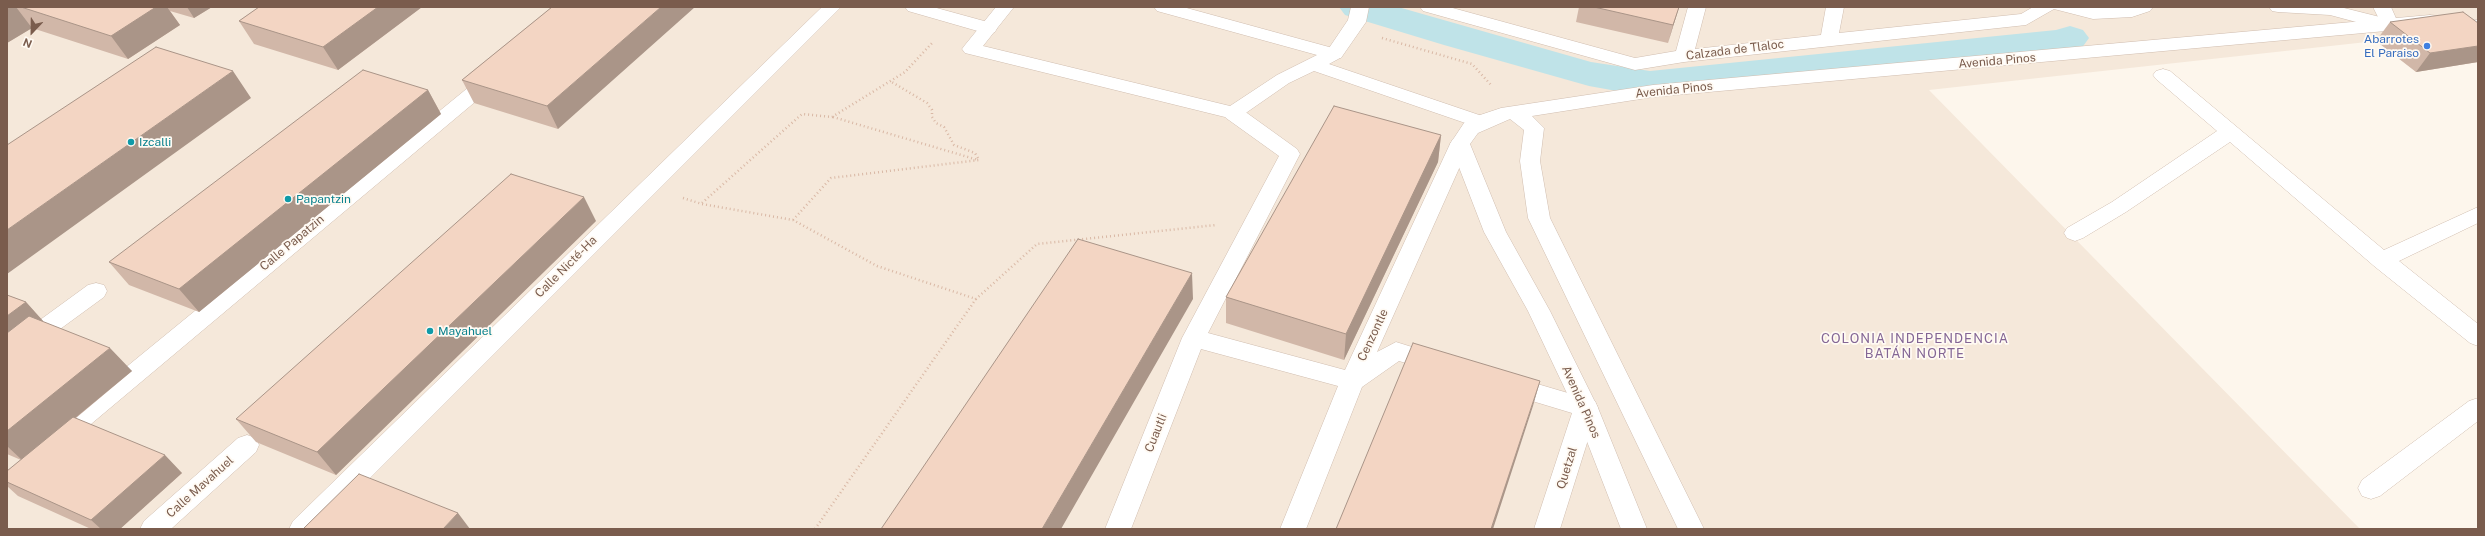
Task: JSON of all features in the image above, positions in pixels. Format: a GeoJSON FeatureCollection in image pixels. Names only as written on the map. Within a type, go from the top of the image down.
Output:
{"type":"FeatureCollection","features":[{"type":"Feature","properties":{"kind":"street","name":"Calle Nicté-Ha"},"geometry":{"type":"LineString","coordinates":[[302,529],[648,186],[832,7]]}},
{"type":"Feature","properties":{"kind":"street"},"geometry":{"type":"LineString","coordinates":[[914,7],[955,20],[988,28]]}},
{"type":"Feature","properties":{"kind":"street","name":"Calzada de Tlaloc"},"geometry":{"type":"LineString","coordinates":[[1429,7],[1635,64],[1684,56],[2026,18],[2046,7]]}},
{"type":"Feature","properties":{"kind":"street"},"geometry":{"type":"LineString","coordinates":[[1684,56],[1697,7]]}},
{"type":"Feature","properties":{"kind":"street"},"geometry":{"type":"LineString","coordinates":[[1829,40],[1835,7]]}},
{"type":"Feature","properties":{"kind":"street"},"geometry":{"type":"LineString","coordinates":[[2061,7],[2093,13],[2132,12],[2144,7]]}},
{"type":"Feature","properties":{"kind":"street"},"geometry":{"type":"LineString","coordinates":[[2278,7],[2330,10],[2390,25]]}},
{"type":"Feature","properties":{"kind":"street"},"geometry":{"type":"LineString","coordinates":[[1334,54],[1356,19]]}},
{"type":"Feature","properties":{"kind":"street","name":"Avenida Pinos"},"geometry":{"type":"LineString","coordinates":[[1634,529],[1586,408],[1539,311],[1494,232],[1460,144],[1471,128],[1480,122],[1493,116],[1653,91],[2430,21],[2473,22]]}},
{"type":"Feature","properties":{"kind":"street","name":"Calle Papatzin"},"geometry":{"type":"LineString","coordinates":[[44,449],[510,63]]}},
{"type":"Feature","properties":{"kind":"street"},"geometry":{"type":"LineString","coordinates":[[2163,75],[2229,133],[2382,260],[2478,337]]}},
{"type":"Feature","properties":{"kind":"street","name":"Cuautli"},"geometry":{"type":"LineString","coordinates":[[1118,529],[1194,338],[1290,154],[1233,113]]}},
{"type":"Feature","properties":{"kind":"street"},"geometry":{"type":"LineString","coordinates":[[1516,113],[1534,128],[1530,161],[1539,218],[1691,529]]}},
{"type":"Feature","properties":{"kind":"street"},"geometry":{"type":"LineString","coordinates":[[2075,233],[2119,208],[2229,133]]}},
{"type":"Feature","properties":{"kind":"street","name":"Cenzontle"},"geometry":{"type":"LineString","coordinates":[[1292,529],[1352,381],[1460,144]]}},
{"type":"Feature","properties":{"kind":"street"},"geometry":{"type":"LineString","coordinates":[[2382,260],[2478,214]]}},
{"type":"Feature","properties":{"kind":"street"},"geometry":{"type":"LineString","coordinates":[[7,356],[96,291]]}},
{"type":"Feature","properties":{"kind":"street"},"geometry":{"type":"LineString","coordinates":[[1194,338],[1352,381],[1396,351],[1456,369]]}},
{"type":"Feature","properties":{"kind":"street"},"geometry":{"type":"LineString","coordinates":[[1487,378],[1586,408]]}},
{"type":"Feature","properties":{"kind":"street","name":"Quetzal"},"geometry":{"type":"LineString","coordinates":[[1548,529],[1586,408]]}},
{"type":"Feature","properties":{"kind":"street"},"geometry":{"type":"LineString","coordinates":[[2371,488],[2478,408]]}},
{"type":"Feature","properties":{"kind":"street","name":"Calle Mavahuel"},"geometry":{"type":"LineString","coordinates":[[153,529],[247,445]]}},
{"type":"Feature","properties":{"kind":"lane"},"geometry":{"type":"LineString","coordinates":[[1005,7],[971,48],[1233,113],[1283,79],[1334,54]]}},
{"type":"Feature","properties":{"kind":"lane"},"geometry":{"type":"LineString","coordinates":[[1163,7],[1334,54]]}},
{"type":"Feature","properties":{"kind":"lane"},"geometry":{"type":"LineString","coordinates":[[2382,7],[2390,25]]}},
{"type":"Feature","properties":{"kind":"lane"},"geometry":{"type":"LineString","coordinates":[[1314,65],[1480,122]]}},
{"type":"Feature","properties":{"kind":"path"},"geometry":{"type":"LineString","coordinates":[[1356,19],[1472,64],[1516,113]]}},
{"type":"Feature","properties":{"kind":"path"},"geometry":{"type":"LineString","coordinates":[[832,117],[905,72],[955,20]]}},
{"type":"Feature","properties":{"kind":"path"},"geometry":{"type":"LineString","coordinates":[[890,81],[927,103],[932,110],[932,117],[936,123],[944,128],[954,145],[975,153],[979,160]]}},
{"type":"Feature","properties":{"kind":"path"},"geometry":{"type":"LineString","coordinates":[[702,204],[802,114],[832,117],[979,160]]}},
{"type":"Feature","properties":{"kind":"path"},"geometry":{"type":"LineString","coordinates":[[793,220],[831,178],[979,160]]}},
{"type":"Feature","properties":{"kind":"path"},"geometry":{"type":"LineString","coordinates":[[648,186],[702,204],[793,220],[877,266],[976,299]]}},
{"type":"Feature","properties":{"kind":"path"},"geometry":{"type":"LineString","coordinates":[[815,529],[976,299],[1037,244],[1254,221]]}},
{"type":"Feature","properties":{"kind":"shaded area"},"geometry":{"type":"Polygon","coordinates":[[[7,7],[2478,7],[2478,52],[2376,41],[1929,90],[2360,529],[7,529],[7,7]]]}},
{"type":"Feature","properties":{"kind":"building"},"geometry":{"type":"Polygon","coordinates":[[[21,7],[156,7],[111,36],[21,7]]]}},
{"type":"Feature","properties":{"kind":"building"},"geometry":{"type":"Polygon","coordinates":[[[259,7],[378,7],[323,47],[239,21],[259,7]]]}},
{"type":"Feature","properties":{"kind":"building"},"geometry":{"type":"Polygon","coordinates":[[[552,7],[661,7],[547,106],[462,80],[552,7]]]}},
{"type":"Feature","properties":{"kind":"building"},"geometry":{"type":"Polygon","coordinates":[[[1594,7],[1679,7],[1673,25],[1594,7]]]}},
{"type":"Feature","properties":{"kind":"building"},"geometry":{"type":"Polygon","coordinates":[[[2463,12],[2478,23],[2478,46],[2430,53],[2390,22],[2463,12]]]}},
{"type":"Feature","properties":{"kind":"building"},"geometry":{"type":"Polygon","coordinates":[[[156,47],[233,71],[7,230],[7,145],[156,47]]]}},
{"type":"Feature","properties":{"kind":"building"},"geometry":{"type":"Polygon","coordinates":[[[363,70],[428,90],[179,289],[109,262],[363,70]]]}},
{"type":"Feature","properties":{"kind":"building"},"geometry":{"type":"Polygon","coordinates":[[[1334,106],[1441,135],[1346,334],[1226,297],[1334,106]]]}},
{"type":"Feature","properties":{"kind":"building"},"geometry":{"type":"Polygon","coordinates":[[[511,174],[584,197],[317,452],[236,419],[511,174]]]}},
{"type":"Feature","properties":{"kind":"building"},"geometry":{"type":"Polygon","coordinates":[[[1078,239],[1192,273],[1042,529],[881,529],[1078,239]]]}},
{"type":"Feature","properties":{"kind":"building"},"geometry":{"type":"Polygon","coordinates":[[[7,295],[26,302],[7,316],[7,295]]]}},
{"type":"Feature","properties":{"kind":"building"},"geometry":{"type":"Polygon","coordinates":[[[29,316],[110,348],[7,431],[7,333],[29,316]]]}},
{"type":"Feature","properties":{"kind":"building"},"geometry":{"type":"Polygon","coordinates":[[[1413,343],[1540,381],[1491,529],[1336,529],[1413,343]]]}},
{"type":"Feature","properties":{"kind":"building"},"geometry":{"type":"Polygon","coordinates":[[[73,417],[165,455],[91,520],[7,482],[7,471],[73,417]]]}},
{"type":"Feature","properties":{"kind":"building"},"geometry":{"type":"Polygon","coordinates":[[[359,474],[458,513],[443,529],[303,529],[359,474]]]}},
{"type":"Feature","properties":{"kind":"waterway"},"geometry":{"type":"LineString","coordinates":[[1358,7],[1457,37],[1589,74],[1650,84],[2068,41],[2070,38]]}},
{"type":"Feature","properties":{"kind":"place","name":"Abarrotes El Paraiso"},"geometry":{"type":"Point","coordinates":[2427,46]}},
{"type":"Feature","properties":{"kind":"place","name":"Izcalli"},"geometry":{"type":"Point","coordinates":[131,142]}},
{"type":"Feature","properties":{"kind":"place","name":"Papantzin"},"geometry":{"type":"Point","coordinates":[288,199]}},
{"type":"Feature","properties":{"kind":"place","name":"Mayahuel"},"geometry":{"type":"Point","coordinates":[430,331]}},
{"type":"Feature","properties":{"kind":"district","name":"COLONIA INDEPENDENCIA BATÁN NORTE"},"geometry":{"type":"Point","coordinates":[1915,346]}}]}
